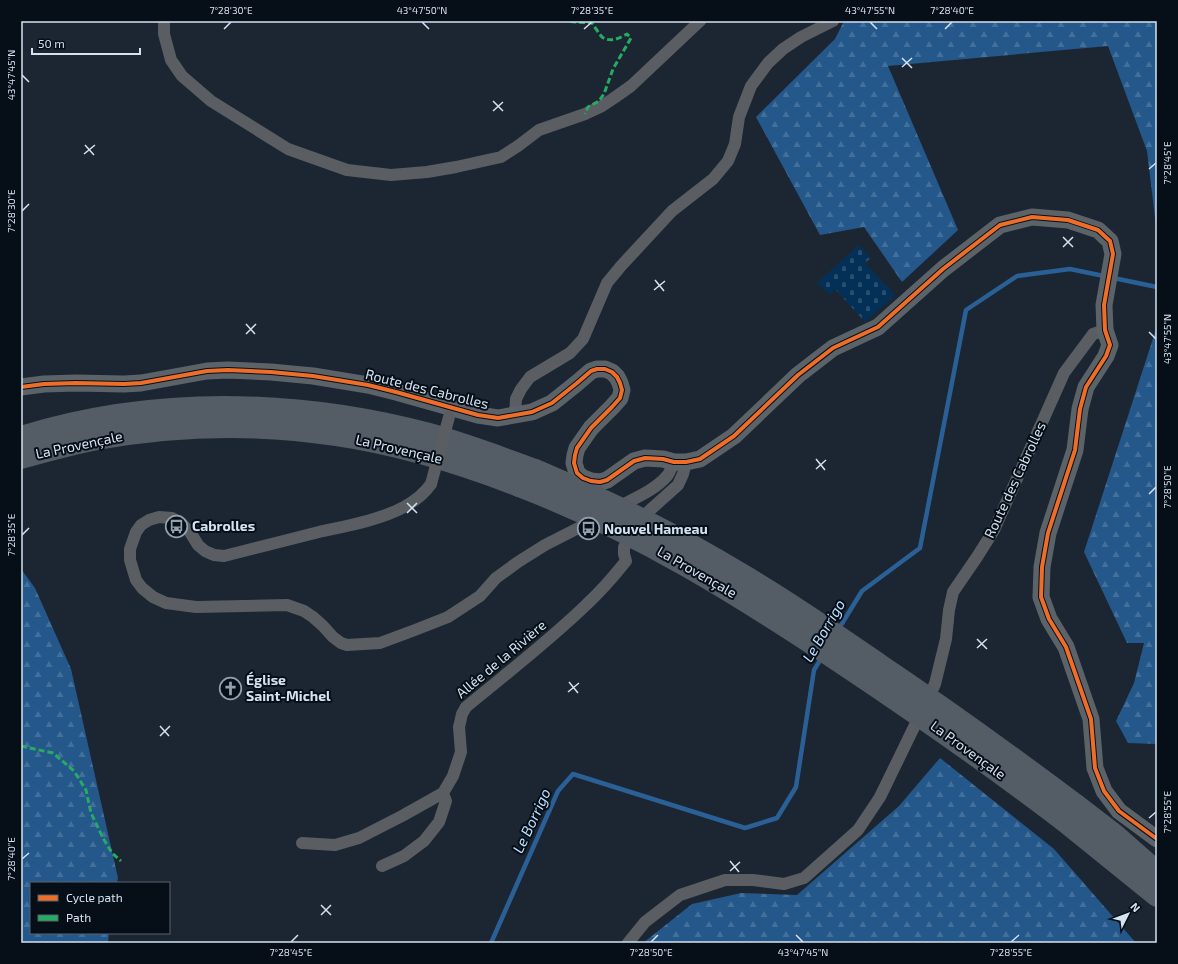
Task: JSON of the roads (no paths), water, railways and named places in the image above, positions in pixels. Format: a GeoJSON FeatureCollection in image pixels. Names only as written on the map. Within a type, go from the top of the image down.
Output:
{"type":"FeatureCollection","features":[{"type":"Feature","properties":{"kind":"highway","name":"La Provençale"},"geometry":{"type":"LineString","coordinates":[[21,437],[84,421],[124,414],[190,408],[221,407],[274,409],[330,414],[430,434],[535,470],[591,494],[636,516],[747,577],[955,716],[1070,813],[1092,843],[1157,896]]}},
{"type":"Feature","properties":{"kind":"highway","name":"La Provençale"},"geometry":{"type":"LineString","coordinates":[[21,458],[96,439],[154,431],[211,428],[277,429],[336,435],[391,446],[445,460],[482,472],[578,510],[626,533],[739,596],[928,721],[1028,794],[1115,835],[1157,872]]}},
{"type":"Feature","properties":{"kind":"highway"},"geometry":{"type":"LineString","coordinates":[[1115,835],[1157,864]]}},
{"type":"Feature","properties":{"kind":"highway"},"geometry":{"type":"LineString","coordinates":[[1092,843],[1157,912]]}},
{"type":"Feature","properties":{"kind":"street"},"geometry":{"type":"LineString","coordinates":[[164,21],[164,34],[171,60],[182,76],[211,101],[288,149],[347,170],[391,175],[456,168],[501,157],[539,130],[602,106],[614,98],[631,86],[700,21]]}},
{"type":"Feature","properties":{"kind":"street"},"geometry":{"type":"LineString","coordinates":[[515,415],[516,399],[521,388],[530,377],[570,353],[583,339],[607,283],[621,266],[672,211],[713,180],[728,161],[736,144],[739,117],[751,86],[768,63],[783,49],[801,37],[833,21]]}},
{"type":"Feature","properties":{"kind":"street","name":"Route des Cabrolles"},"geometry":{"type":"LineString","coordinates":[[21,387],[44,384],[76,383],[124,384],[207,371],[253,371],[339,380],[396,392],[450,412],[498,418],[532,412],[552,403],[591,371],[605,369],[612,372],[617,377],[622,390],[620,398],[591,428],[574,455],[574,463],[577,473],[583,478],[600,482],[608,480],[634,460],[645,458],[680,462],[700,459],[734,436],[798,375],[827,352],[878,327],[943,269],[1000,225],[1032,217],[1068,220],[1098,230],[1110,241],[1113,254],[1104,305],[1105,330],[1110,345],[1106,356],[1086,387],[1080,410],[1075,450],[1048,533],[1042,567],[1041,597],[1049,619],[1066,647],[1091,718],[1095,768],[1104,791],[1119,811],[1157,840]]}},
{"type":"Feature","properties":{"kind":"street","name":"Route des Cabrolles"},"geometry":{"type":"LineString","coordinates":[[628,943],[645,922],[680,895],[724,880],[753,880],[784,884],[804,878],[858,830],[880,797],[935,684],[946,639],[949,610],[953,592],[994,530],[1064,372],[1093,334],[1105,330]]}},
{"type":"Feature","properties":{"kind":"street"},"geometry":{"type":"LineString","coordinates":[[450,412],[431,484],[418,498],[403,508],[383,516],[351,525],[224,556],[214,555],[205,551],[182,524],[172,518],[159,517],[149,520],[141,525],[136,532],[130,549],[132,571],[136,580],[152,597],[166,603],[196,607],[287,605],[304,611],[313,617],[333,637],[342,643],[347,645],[380,643],[448,617],[480,596],[496,578],[518,562],[546,545],[648,491],[668,475],[680,462]]}},
{"type":"Feature","properties":{"kind":"street","name":"Allée de la Rivière"},"geometry":{"type":"LineString","coordinates":[[443,793],[453,776],[461,752],[459,727],[462,714],[466,707],[560,630],[588,604],[626,562],[624,547],[649,511],[678,485],[680,462]]}},
{"type":"Feature","properties":{"kind":"street"},"geometry":{"type":"LineString","coordinates":[[302,843],[335,845],[358,838],[443,793],[446,801],[439,822],[424,841],[404,856],[382,866]]}},
{"type":"Feature","properties":{"kind":"waterway","name":"Le Borrigo"},"geometry":{"type":"LineString","coordinates":[[838,630],[862,591],[920,548],[966,310],[1017,276],[1070,269],[1157,287]]}},
{"type":"Feature","properties":{"kind":"waterway","name":"Le Borrigo"},"geometry":{"type":"LineString","coordinates":[[491,943],[558,791],[573,774],[745,828],[777,818],[796,787],[814,670],[822,657]]}},
{"type":"Feature","properties":{"kind":"place","name":"Cabrolles"},"geometry":{"type":"Point","coordinates":[176,526]}},
{"type":"Feature","properties":{"kind":"place","name":"Nouvel Hameau"},"geometry":{"type":"Point","coordinates":[588,529]}},
{"type":"Feature","properties":{"kind":"place","name":"Église Saint-Michel"},"geometry":{"type":"Point","coordinates":[231,688]}}]}
